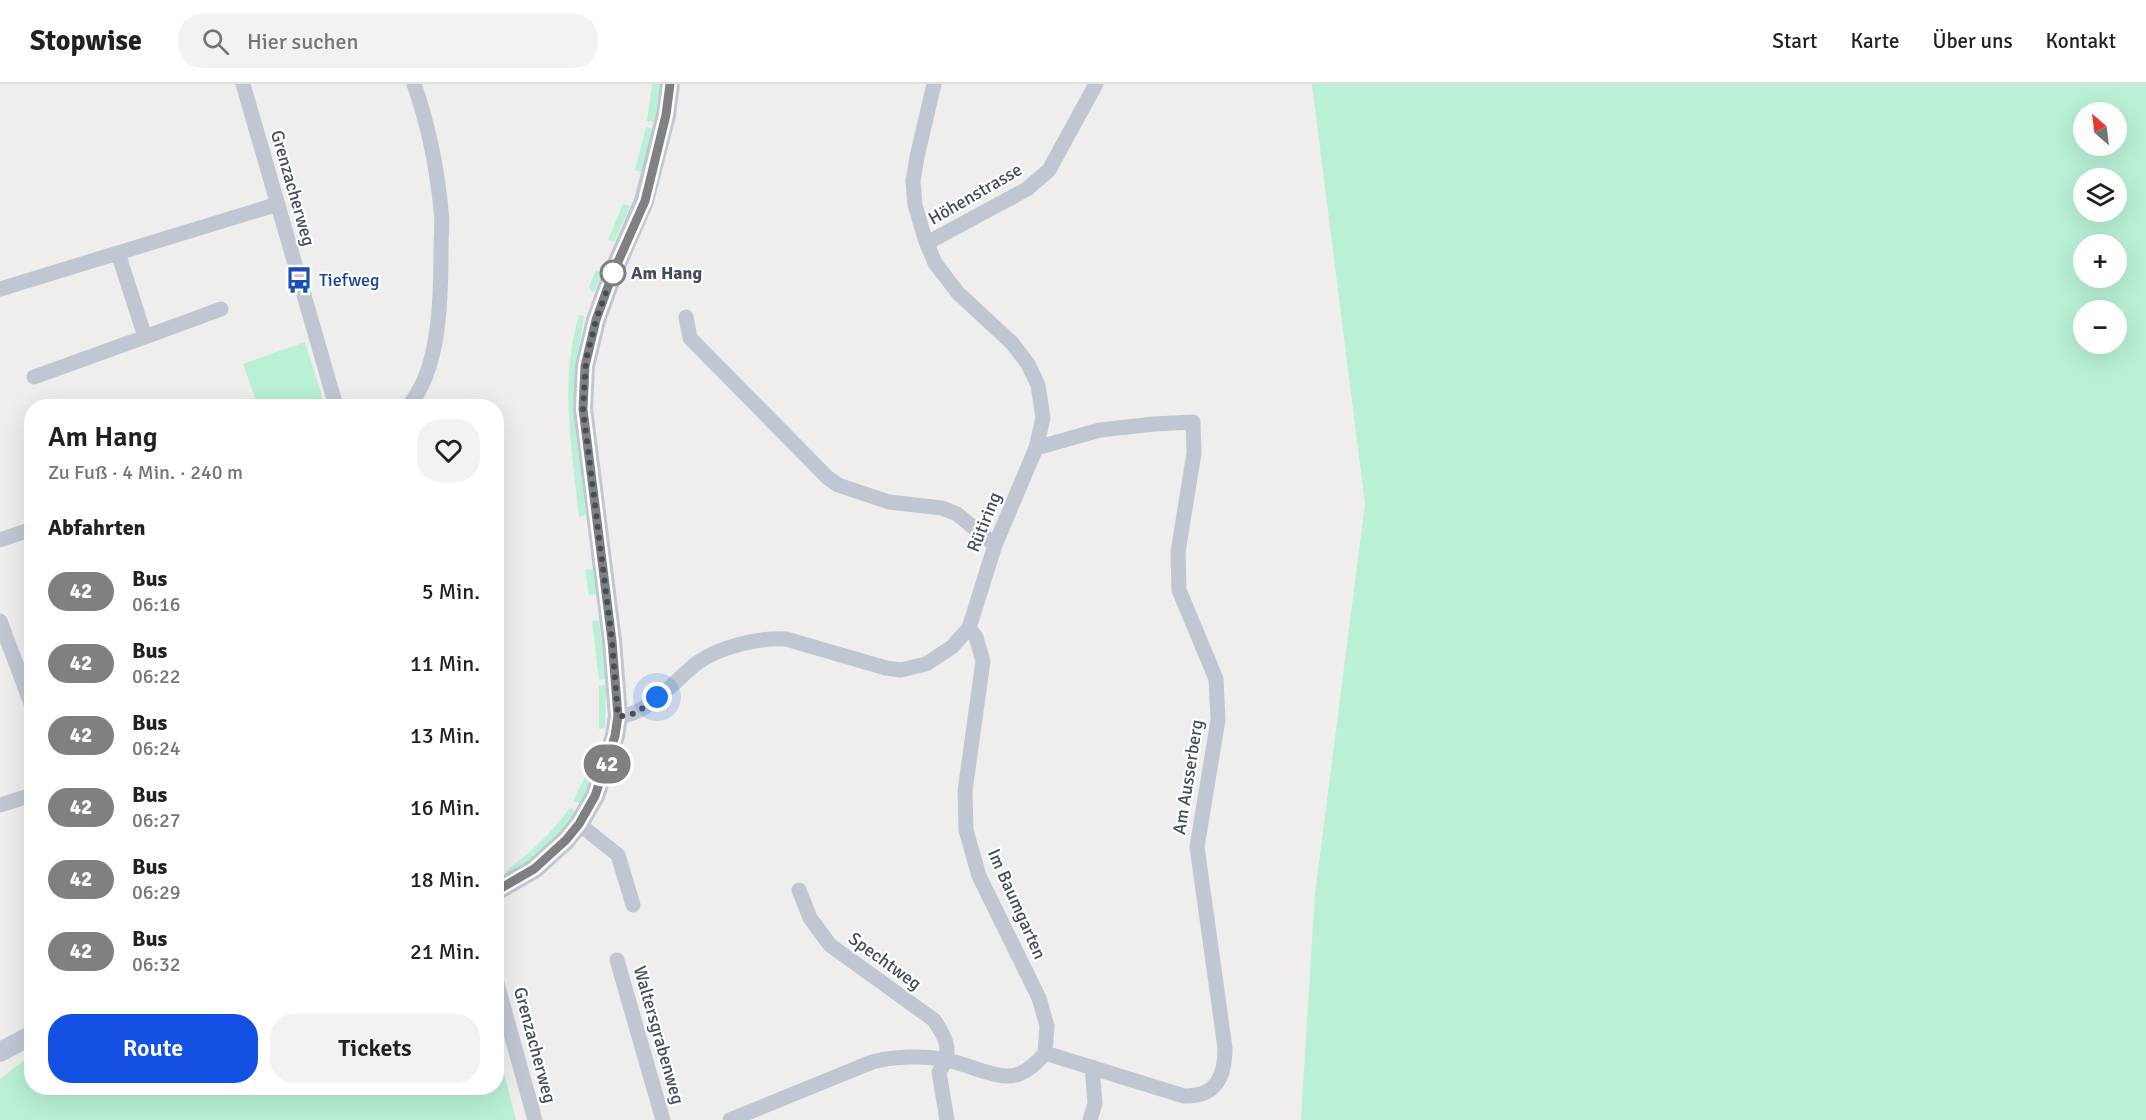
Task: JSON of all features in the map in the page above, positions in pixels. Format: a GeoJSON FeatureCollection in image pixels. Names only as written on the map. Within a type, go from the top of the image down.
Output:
{"type":"FeatureCollection","features":[{"type":"Feature","properties":{"kind":"street","name":"Grenzacherweg"},"geometry":{"type":"LineString","coordinates":[[243,84],[334,399]]}},
{"type":"Feature","properties":{"kind":"street"},"geometry":{"type":"LineString","coordinates":[[414,84],[426,120],[442,211],[438,317],[424,381],[415,399]]}},
{"type":"Feature","properties":{"kind":"street"},"geometry":{"type":"LineString","coordinates":[[504,887],[547,858],[579,824],[595,796],[615,736],[618,716],[612,641],[583,409],[585,366],[596,320],[613,273],[645,201],[666,115],[670,84]]}},
{"type":"Feature","properties":{"kind":"street","name":"Rütiring"},"geometry":{"type":"LineString","coordinates":[[618,716],[629,716],[643,709],[699,661],[723,650],[770,638],[786,639],[886,668],[901,670],[926,664],[952,647],[969,628],[994,545],[1036,448],[1043,418],[1038,385],[1028,364],[1011,343],[958,293],[935,263],[927,243],[915,205],[914,181],[917,157],[934,84]]}},
{"type":"Feature","properties":{"kind":"street","name":"Höhenstrasse"},"geometry":{"type":"LineString","coordinates":[[927,243],[1027,189],[1049,170],[1096,84]]}},
{"type":"Feature","properties":{"kind":"street"},"geometry":{"type":"LineString","coordinates":[[0,290],[278,204]]}},
{"type":"Feature","properties":{"kind":"street"},"geometry":{"type":"LineString","coordinates":[[118,253],[145,337]]}},
{"type":"Feature","properties":{"kind":"street"},"geometry":{"type":"LineString","coordinates":[[34,377],[221,309]]}},
{"type":"Feature","properties":{"kind":"street"},"geometry":{"type":"LineString","coordinates":[[686,316],[690,338],[828,478],[838,485],[889,502],[942,508],[957,514],[994,545]]}},
{"type":"Feature","properties":{"kind":"street","name":"Am Ausserberg"},"geometry":{"type":"LineString","coordinates":[[1036,448],[1101,430],[1193,422],[1194,453],[1178,552],[1179,590],[1216,679],[1218,720],[1197,847],[1226,1048],[1225,1064],[1220,1079],[1209,1090],[1196,1096],[1184,1096],[1045,1053]]}},
{"type":"Feature","properties":{"kind":"street"},"geometry":{"type":"LineString","coordinates":[[0,540],[24,532]]}},
{"type":"Feature","properties":{"kind":"street"},"geometry":{"type":"LineString","coordinates":[[0,621],[24,685]]}},
{"type":"Feature","properties":{"kind":"street","name":"Im Baumgarten"},"geometry":{"type":"LineString","coordinates":[[969,628],[976,637],[983,661],[965,791],[966,830],[979,876],[1039,998],[1047,1026],[1045,1053]]}},
{"type":"Feature","properties":{"kind":"street"},"geometry":{"type":"LineString","coordinates":[[0,806],[24,798]]}},
{"type":"Feature","properties":{"kind":"street"},"geometry":{"type":"LineString","coordinates":[[579,824],[618,855],[633,905]]}},
{"type":"Feature","properties":{"kind":"street","name":"Spechtweg"},"geometry":{"type":"LineString","coordinates":[[800,890],[810,918],[830,945],[934,1020],[947,1042],[948,1060]]}},
{"type":"Feature","properties":{"kind":"street","name":"Waltersgrabenweg"},"geometry":{"type":"LineString","coordinates":[[617,960],[663,1120]]}},
{"type":"Feature","properties":{"kind":"street","name":"Grenzacherweg"},"geometry":{"type":"LineString","coordinates":[[504,1009],[535,1120]]}},
{"type":"Feature","properties":{"kind":"street"},"geometry":{"type":"LineString","coordinates":[[0,1052],[24,1038]]}},
{"type":"Feature","properties":{"kind":"street"},"geometry":{"type":"LineString","coordinates":[[730,1120],[872,1062],[891,1057],[948,1060],[1007,1076],[1023,1072],[1036,1064],[1045,1053]]}},
{"type":"Feature","properties":{"kind":"street"},"geometry":{"type":"LineString","coordinates":[[947,1120],[939,1072],[948,1060]]}},
{"type":"Feature","properties":{"kind":"street"},"geometry":{"type":"LineString","coordinates":[[1090,1120],[1095,1103],[1092,1067]]}},
{"type":"Feature","properties":{"kind":"green space"},"geometry":{"type":"Polygon","coordinates":[[[652,84],[660,84],[655,122],[647,121],[652,84]]]}},
{"type":"Feature","properties":{"kind":"green space"},"geometry":{"type":"Polygon","coordinates":[[[1312,84],[2146,84],[2146,1120],[1301,1120],[1315,894],[1365,504],[1312,84]]]}},
{"type":"Feature","properties":{"kind":"green space"},"geometry":{"type":"Polygon","coordinates":[[[646,127],[653,129],[643,172],[635,170],[646,127]]]}},
{"type":"Feature","properties":{"kind":"green space"},"geometry":{"type":"Polygon","coordinates":[[[623,204],[630,206],[614,242],[608,240],[623,204]]]}},
{"type":"Feature","properties":{"kind":"green space"},"geometry":{"type":"Polygon","coordinates":[[[596,270],[602,273],[594,292],[589,287],[596,270]]]}},
{"type":"Feature","properties":{"kind":"green space"},"geometry":{"type":"Polygon","coordinates":[[[579,315],[584,316],[577,359],[574,416],[586,515],[579,517],[568,391],[573,340],[579,315]]]}},
{"type":"Feature","properties":{"kind":"green space"},"geometry":{"type":"Polygon","coordinates":[[[305,342],[323,399],[256,399],[243,364],[305,342]]]}},
{"type":"Feature","properties":{"kind":"green space"},"geometry":{"type":"Polygon","coordinates":[[[593,569],[596,594],[589,595],[585,570],[593,569]]]}},
{"type":"Feature","properties":{"kind":"green space"},"geometry":{"type":"Polygon","coordinates":[[[599,620],[606,679],[599,680],[592,621],[599,620]]]}},
{"type":"Feature","properties":{"kind":"green space"},"geometry":{"type":"Polygon","coordinates":[[[606,685],[605,728],[599,729],[599,686],[606,685]]]}},
{"type":"Feature","properties":{"kind":"green space"},"geometry":{"type":"Polygon","coordinates":[[[595,744],[602,746],[588,789],[580,803],[573,801],[587,773],[595,744]]]}},
{"type":"Feature","properties":{"kind":"green space"},"geometry":{"type":"Polygon","coordinates":[[[572,808],[576,813],[557,841],[508,877],[506,871],[540,842],[572,808]]]}},
{"type":"Feature","properties":{"kind":"green space"},"geometry":{"type":"Polygon","coordinates":[[[24,1060],[24,1095],[504,1095],[504,1073],[516,1120],[0,1120],[0,1079],[24,1060]]]}},
{"type":"Feature","properties":{"kind":"bus line","name":"42"},"geometry":{"type":"LineString","coordinates":[[504,887],[534,869],[566,840],[579,824],[595,796],[615,736],[618,716],[612,641],[583,409],[585,366],[596,320],[613,273],[645,201],[666,115],[670,84]]}},
{"type":"Feature","properties":{"kind":"place","name":"Am Hang"},"geometry":{"type":"Point","coordinates":[613,273]}},
{"type":"Feature","properties":{"kind":"place","name":"Tiefweg"},"geometry":{"type":"Point","coordinates":[299,280]}},
{"type":"Feature","properties":{"kind":"route"},"geometry":{"type":"LineString","coordinates":[[613,273],[596,320],[586,360],[583,409],[612,641],[618,716],[629,716],[643,709],[657,697]]}}]}
